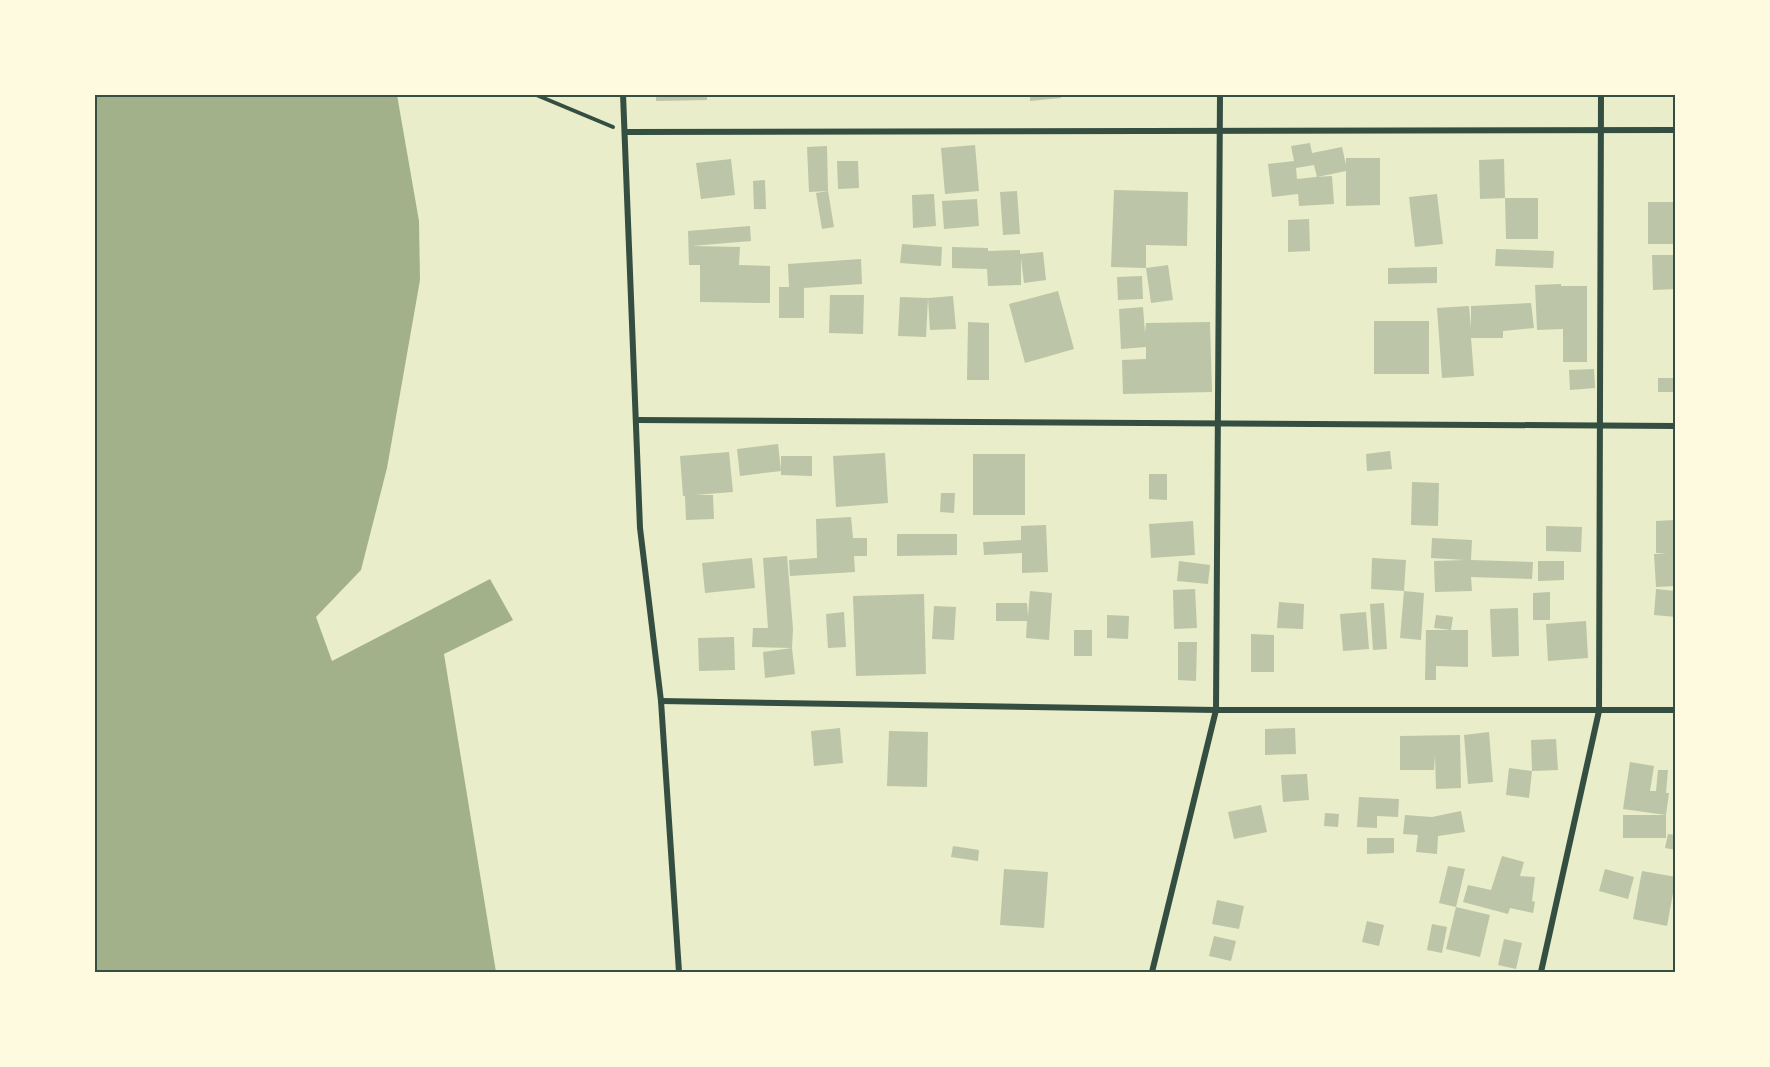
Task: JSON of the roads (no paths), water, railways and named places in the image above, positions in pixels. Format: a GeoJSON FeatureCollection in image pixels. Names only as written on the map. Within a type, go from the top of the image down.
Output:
{"type":"FeatureCollection","features":[{"type":"Feature","properties":{"kind":"street"},"geometry":{"type":"LineString","coordinates":[[623,94],[640,528],[661,701],[680,972]]}},
{"type":"Feature","properties":{"kind":"street"},"geometry":{"type":"LineString","coordinates":[[1152,972],[1216,710],[1220,94]]}},
{"type":"Feature","properties":{"kind":"street"},"geometry":{"type":"LineString","coordinates":[[1541,972],[1599,711],[1601,94]]}},
{"type":"Feature","properties":{"kind":"street"},"geometry":{"type":"LineString","coordinates":[[625,132],[1676,130]]}},
{"type":"Feature","properties":{"kind":"street"},"geometry":{"type":"LineString","coordinates":[[636,420],[1676,426]]}},
{"type":"Feature","properties":{"kind":"street"},"geometry":{"type":"LineString","coordinates":[[661,701],[1216,710],[1676,710]]}}]}
